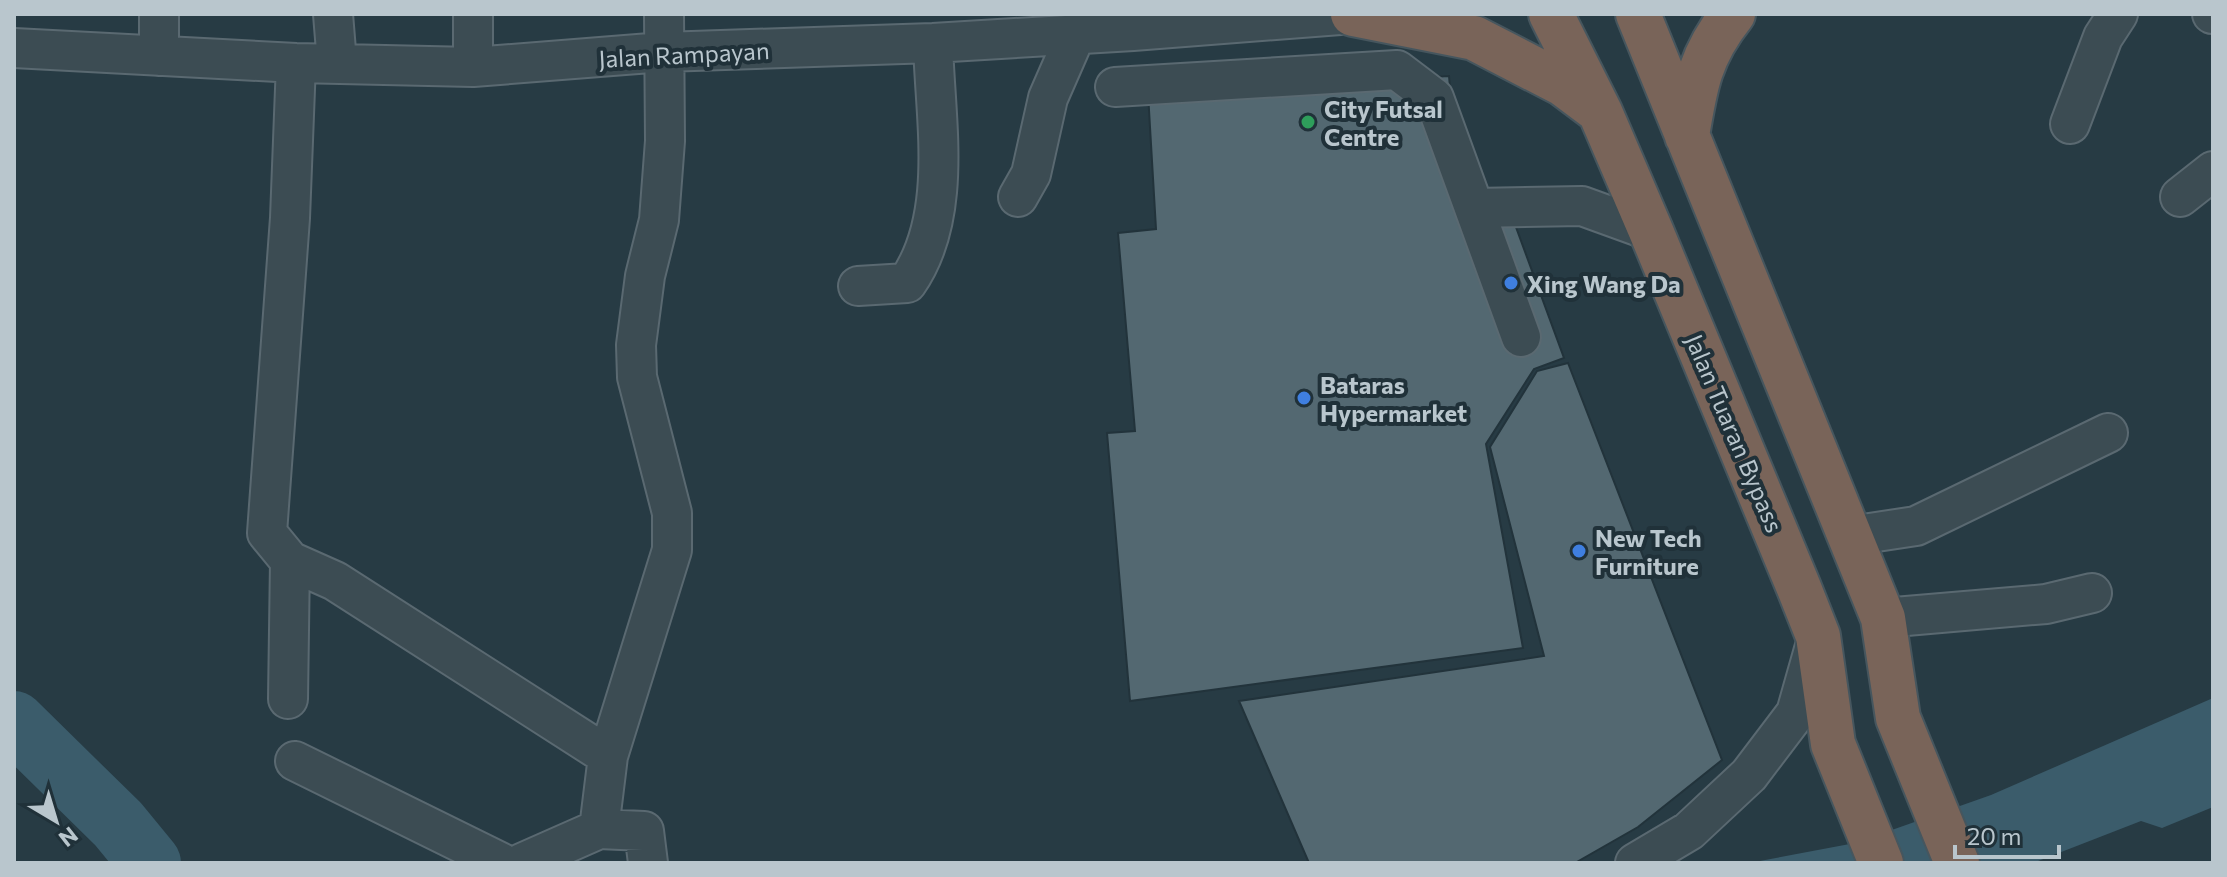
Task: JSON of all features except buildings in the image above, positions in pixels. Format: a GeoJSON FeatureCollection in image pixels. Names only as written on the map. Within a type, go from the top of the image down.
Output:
{"type":"FeatureCollection","features":[{"type":"Feature","properties":{"kind":"highway"},"geometry":{"type":"LineString","coordinates":[[1353,14],[1474,38],[1563,84],[1600,112]]}},
{"type":"Feature","properties":{"kind":"highway","name":"Jalan Tuaran Bypass"},"geometry":{"type":"LineString","coordinates":[[1551,14],[1600,112],[1693,336],[1746,451],[1818,636],[1833,744],[1881,863]]}},
{"type":"Feature","properties":{"kind":"highway"},"geometry":{"type":"LineString","coordinates":[[1638,14],[1686,139],[1883,618],[1898,718],[1957,863]]}},
{"type":"Feature","properties":{"kind":"highway"},"geometry":{"type":"LineString","coordinates":[[1686,139],[1696,79],[1711,41],[1733,14]]}},
{"type":"Feature","properties":{"kind":"street"},"geometry":{"type":"LineString","coordinates":[[159,14],[159,56]]}},
{"type":"Feature","properties":{"kind":"street"},"geometry":{"type":"LineString","coordinates":[[333,14],[337,63]]}},
{"type":"Feature","properties":{"kind":"street"},"geometry":{"type":"LineString","coordinates":[[473,14],[473,67]]}},
{"type":"Feature","properties":{"kind":"street"},"geometry":{"type":"LineString","coordinates":[[599,829],[608,756],[672,550],[672,513],[637,377],[636,345],[645,276],[659,220],[665,141],[664,14]]}},
{"type":"Feature","properties":{"kind":"street","name":"Jalan Rampayan"},"geometry":{"type":"LineString","coordinates":[[14,48],[296,63],[473,67],[663,52],[933,43],[1055,28],[1133,31],[1353,14]]}},
{"type":"Feature","properties":{"kind":"street"},"geometry":{"type":"LineString","coordinates":[[2070,124],[2098,49],[2118,14]]}},
{"type":"Feature","properties":{"kind":"street"},"geometry":{"type":"LineString","coordinates":[[1305,20],[1313,73]]}},
{"type":"Feature","properties":{"kind":"street"},"geometry":{"type":"LineString","coordinates":[[1018,197],[1031,174],[1048,98],[1055,28]]}},
{"type":"Feature","properties":{"kind":"street"},"geometry":{"type":"LineString","coordinates":[[1133,31],[1127,86],[1397,70],[1434,98],[1521,337]]}},
{"type":"Feature","properties":{"kind":"street"},"geometry":{"type":"LineString","coordinates":[[858,286],[907,283],[919,265],[937,201],[933,43]]}},
{"type":"Feature","properties":{"kind":"street"},"geometry":{"type":"LineString","coordinates":[[296,63],[290,218],[267,533],[290,561],[335,581],[608,756]]}},
{"type":"Feature","properties":{"kind":"street"},"geometry":{"type":"LineString","coordinates":[[2180,197],[2213,171]]}},
{"type":"Feature","properties":{"kind":"street"},"geometry":{"type":"LineString","coordinates":[[1474,208],[1582,206],[1651,231]]}},
{"type":"Feature","properties":{"kind":"street"},"geometry":{"type":"LineString","coordinates":[[1850,536],[1916,526],[2108,433]]}},
{"type":"Feature","properties":{"kind":"street"},"geometry":{"type":"LineString","coordinates":[[288,699],[290,561]]}},
{"type":"Feature","properties":{"kind":"street"},"geometry":{"type":"LineString","coordinates":[[1883,618],[2046,604],[2092,593]]}},
{"type":"Feature","properties":{"kind":"street"},"geometry":{"type":"LineString","coordinates":[[1635,863],[1689,831],[1749,775],[1796,713],[1818,636]]}},
{"type":"Feature","properties":{"kind":"street"},"geometry":{"type":"LineString","coordinates":[[295,761],[502,863]]}},
{"type":"Feature","properties":{"kind":"street"},"geometry":{"type":"LineString","coordinates":[[522,863],[599,829],[644,831],[648,863]]}},
{"type":"Feature","properties":{"kind":"water"},"geometry":{"type":"Polygon","coordinates":[[[2213,698],[2213,807],[2162,828],[2141,821],[2033,863],[1749,863],[1855,843],[1991,795],[2213,698]]]}},
{"type":"Feature","properties":{"kind":"waterway"},"geometry":{"type":"LineString","coordinates":[[14,722],[118,824],[150,863]]}},
{"type":"Feature","properties":{"kind":"place","name":"City Futsal Centre"},"geometry":{"type":"Point","coordinates":[1308,122]}},
{"type":"Feature","properties":{"kind":"place","name":"Xing Wang Da"},"geometry":{"type":"Point","coordinates":[1511,283]}},
{"type":"Feature","properties":{"kind":"place","name":"Bataras Hypermarket"},"geometry":{"type":"Point","coordinates":[1304,398]}},
{"type":"Feature","properties":{"kind":"place","name":"New Tech Furniture"},"geometry":{"type":"Point","coordinates":[1579,551]}}]}
